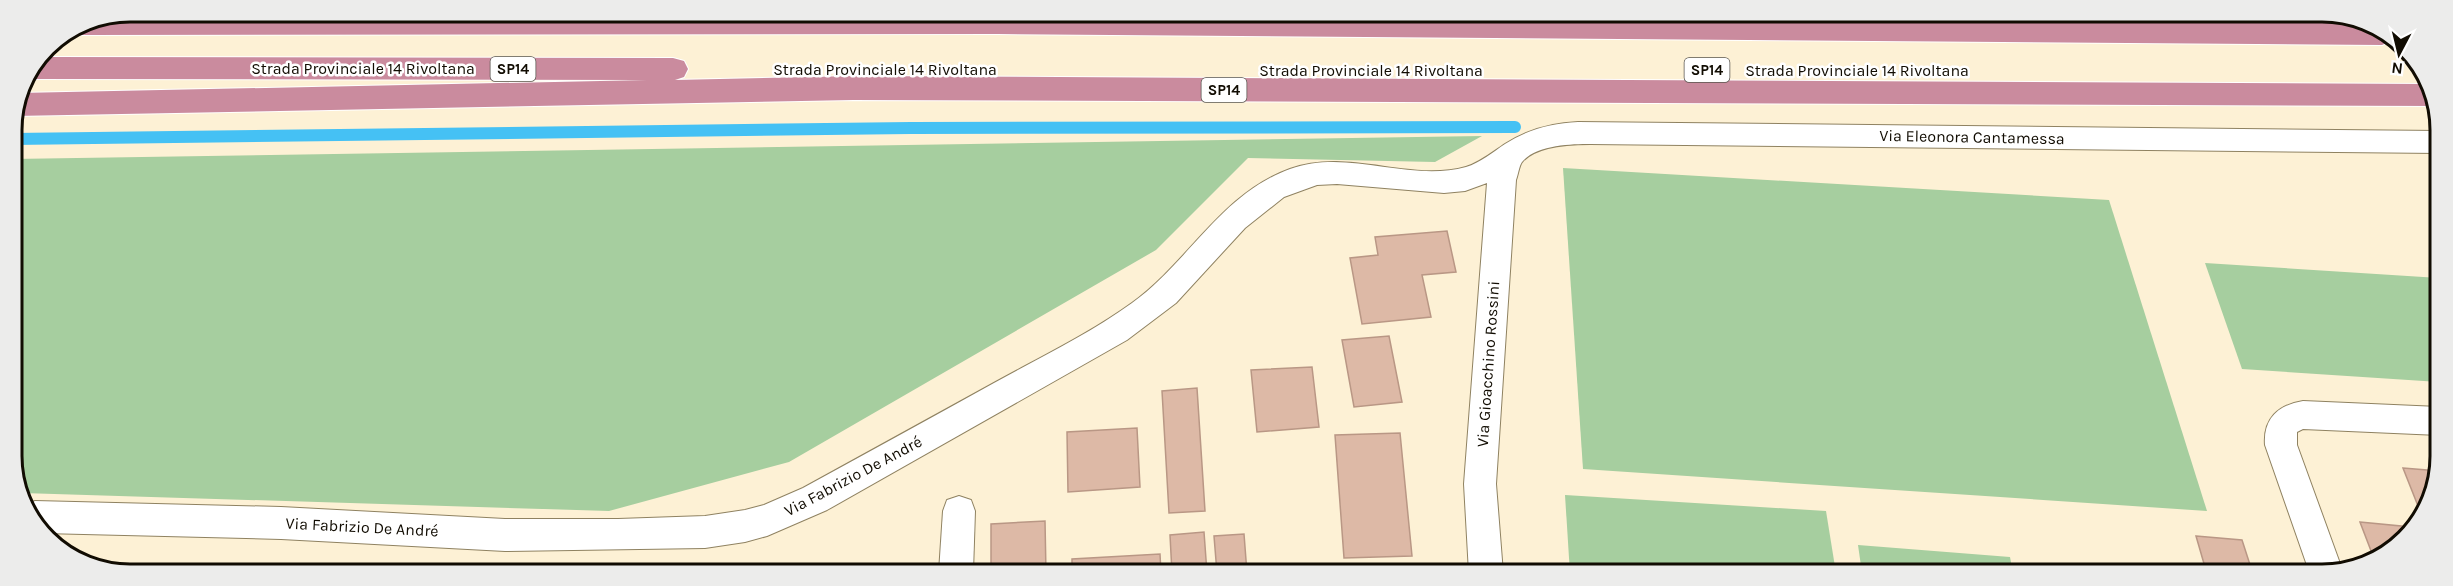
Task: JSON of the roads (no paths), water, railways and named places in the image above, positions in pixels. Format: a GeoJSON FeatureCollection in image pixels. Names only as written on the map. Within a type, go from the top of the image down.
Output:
{"type":"FeatureCollection","features":[{"type":"Feature","properties":{"kind":"highway"},"geometry":{"type":"LineString","coordinates":[[1707,22],[1790,30]]}},
{"type":"Feature","properties":{"kind":"highway"},"geometry":{"type":"LineString","coordinates":[[117,24],[998,23],[2370,34]]}},
{"type":"Feature","properties":{"kind":"highway","name":"Strada Provinciale 14 Rivoltana"},"geometry":{"type":"LineString","coordinates":[[43,68],[1875,70],[2414,74]]}},
{"type":"Feature","properties":{"kind":"highway","name":"SP14"},"geometry":{"type":"LineString","coordinates":[[26,105],[853,88],[2425,96]]}},
{"type":"Feature","properties":{"kind":"street","name":"Via Eleonora Cantamessa"},"geometry":{"type":"LineString","coordinates":[[1510,157],[1541,138],[1570,133],[2430,142]]}},
{"type":"Feature","properties":{"kind":"street","name":"Via Fabrizio De André"},"geometry":{"type":"LineString","coordinates":[[42,517],[281,523],[563,536],[694,532],[745,526],[783,514],[815,499],[1127,324],[1179,281],[1239,213],[1268,192],[1284,184],[1300,177],[1324,173],[1449,182],[1481,174],[1510,157]]}},
{"type":"Feature","properties":{"kind":"street","name":"Via Gioacchino Rossini"},"geometry":{"type":"LineString","coordinates":[[1485,563],[1480,484],[1483,419],[1502,180],[1510,157]]}},
{"type":"Feature","properties":{"kind":"street"},"geometry":{"type":"LineString","coordinates":[[2323,563],[2281,445],[2280,432],[2283,424],[2289,418],[2303,415],[2430,421]]}},
{"type":"Feature","properties":{"kind":"street"},"geometry":{"type":"LineString","coordinates":[[956,564],[958,511]]}},
{"type":"Feature","properties":{"kind":"waterway"},"geometry":{"type":"LineString","coordinates":[[23,139],[911,128],[1515,127]]}}]}
